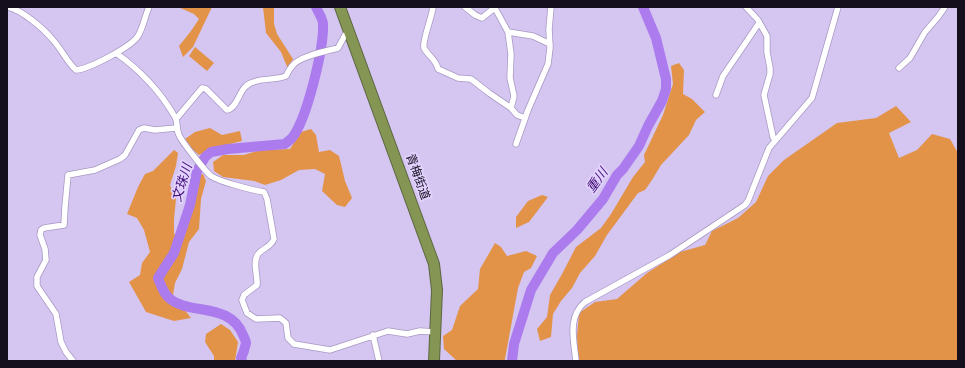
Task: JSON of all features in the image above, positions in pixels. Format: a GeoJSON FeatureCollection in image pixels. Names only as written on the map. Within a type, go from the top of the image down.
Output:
{"type":"FeatureCollection","features":[{"type":"Feature","properties":{"kind":"highway","name":"青梅街道"},"geometry":{"type":"LineString","coordinates":[[340,7],[434,264],[437,290],[434,361]]}},
{"type":"Feature","properties":{"kind":"street"},"geometry":{"type":"LineString","coordinates":[[8,7],[17,11],[43,30],[53,40],[72,67],[76,70],[84,70],[116,53],[134,40],[139,35],[149,7]]}},
{"type":"Feature","properties":{"kind":"street"},"geometry":{"type":"LineString","coordinates":[[433,7],[430,25],[423,42],[424,48],[435,60],[438,69],[458,78],[471,79],[511,108],[517,115],[525,118]]}},
{"type":"Feature","properties":{"kind":"street"},"geometry":{"type":"LineString","coordinates":[[465,7],[475,15],[482,18],[493,9],[496,10],[508,32],[511,54],[510,78],[514,96],[511,108]]}},
{"type":"Feature","properties":{"kind":"street"},"geometry":{"type":"LineString","coordinates":[[516,144],[525,118],[546,69],[550,44],[551,7]]}},
{"type":"Feature","properties":{"kind":"street"},"geometry":{"type":"LineString","coordinates":[[746,7],[767,36],[767,52],[770,74],[764,90],[764,100],[775,140]]}},
{"type":"Feature","properties":{"kind":"street"},"geometry":{"type":"LineString","coordinates":[[576,361],[573,335],[574,317],[579,306],[670,255],[742,209],[748,201],[769,148],[812,98],[838,7]]}},
{"type":"Feature","properties":{"kind":"street"},"geometry":{"type":"LineString","coordinates":[[899,68],[910,58],[925,32],[938,18],[945,7]]}},
{"type":"Feature","properties":{"kind":"street"},"geometry":{"type":"LineString","coordinates":[[716,95],[723,76],[759,23]]}},
{"type":"Feature","properties":{"kind":"street"},"geometry":{"type":"LineString","coordinates":[[176,119],[202,88],[206,89],[227,110],[230,110],[246,86],[253,82],[286,76],[293,63],[311,55],[338,48],[349,32]]}},
{"type":"Feature","properties":{"kind":"street"},"geometry":{"type":"LineString","coordinates":[[508,32],[533,36],[550,44]]}},
{"type":"Feature","properties":{"kind":"street"},"geometry":{"type":"LineString","coordinates":[[116,53],[146,77],[176,119],[176,128],[183,142],[212,176],[249,190],[264,192],[267,199],[274,239],[271,244],[256,258],[257,285],[244,295],[242,300],[247,314],[256,318],[280,318],[286,323],[288,338],[294,344],[330,350],[388,331],[407,334],[420,331],[436,332]]}},
{"type":"Feature","properties":{"kind":"street"},"geometry":{"type":"LineString","coordinates":[[73,361],[61,342],[56,314],[37,286],[37,277],[46,260],[45,249],[40,235],[41,230],[44,228],[64,225],[68,175],[95,170],[120,159],[125,155],[139,130],[144,128],[155,130],[176,128]]}},
{"type":"Feature","properties":{"kind":"street"},"geometry":{"type":"LineString","coordinates":[[373,336],[379,361]]}},
{"type":"Feature","properties":{"kind":"shaded area"},"geometry":{"type":"Polygon","coordinates":[[[178,7],[212,7],[193,47],[183,57],[179,46],[199,19],[194,14],[178,7]]]}},
{"type":"Feature","properties":{"kind":"shaded area"},"geometry":{"type":"Polygon","coordinates":[[[263,7],[274,7],[274,24],[277,34],[293,59],[288,69],[281,52],[266,33],[263,7]]]}},
{"type":"Feature","properties":{"kind":"shaded area"},"geometry":{"type":"Polygon","coordinates":[[[195,47],[214,63],[207,71],[189,56],[195,47]]]}},
{"type":"Feature","properties":{"kind":"shaded area"},"geometry":{"type":"Polygon","coordinates":[[[679,63],[684,70],[683,94],[692,99],[705,112],[696,120],[689,135],[661,165],[645,190],[638,193],[607,235],[595,256],[580,273],[572,288],[561,301],[553,314],[551,337],[540,341],[537,329],[547,317],[550,295],[576,247],[601,228],[633,177],[645,162],[644,155],[663,115],[673,84],[671,66],[679,63]]]}},
{"type":"Feature","properties":{"kind":"shaded area"},"geometry":{"type":"Polygon","coordinates":[[[896,106],[911,122],[889,133],[899,158],[917,150],[932,134],[950,139],[958,153],[958,361],[578,361],[577,336],[579,313],[595,302],[617,299],[647,273],[680,252],[705,245],[712,231],[738,218],[756,202],[768,176],[784,160],[837,123],[876,118],[896,106]]]}},
{"type":"Feature","properties":{"kind":"shaded area"},"geometry":{"type":"Polygon","coordinates":[[[210,128],[222,135],[240,131],[242,141],[218,147],[199,155],[192,149],[185,139],[195,132],[210,128]]]}},
{"type":"Feature","properties":{"kind":"shaded area"},"geometry":{"type":"Polygon","coordinates":[[[311,129],[316,135],[319,152],[330,150],[339,156],[345,181],[352,198],[345,207],[337,205],[322,191],[325,174],[315,169],[299,170],[281,180],[265,185],[254,181],[223,177],[214,171],[213,162],[223,155],[244,155],[260,150],[290,149],[301,132],[311,129]]]}},
{"type":"Feature","properties":{"kind":"shaded area"},"geometry":{"type":"Polygon","coordinates":[[[174,150],[178,153],[176,166],[170,185],[176,199],[174,234],[184,233],[200,175],[203,174],[206,181],[201,199],[199,229],[189,242],[182,269],[175,283],[173,295],[191,318],[174,321],[146,312],[129,282],[140,275],[142,263],[150,252],[144,230],[137,218],[127,214],[145,174],[153,171],[174,150]]]}},
{"type":"Feature","properties":{"kind":"shaded area"},"geometry":{"type":"Polygon","coordinates":[[[542,195],[548,197],[529,222],[516,228],[516,217],[528,201],[542,195]]]}},
{"type":"Feature","properties":{"kind":"shaded area"},"geometry":{"type":"Polygon","coordinates":[[[495,243],[501,247],[507,256],[526,251],[537,256],[531,268],[524,272],[518,288],[505,359],[504,361],[457,361],[444,349],[443,336],[452,330],[460,306],[478,289],[480,269],[495,243]]]}},
{"type":"Feature","properties":{"kind":"shaded area"},"geometry":{"type":"Polygon","coordinates":[[[221,324],[230,330],[238,342],[235,361],[214,361],[214,356],[205,342],[206,334],[221,324]]]}},
{"type":"Feature","properties":{"kind":"waterway","name":"文珠川"},"geometry":{"type":"LineString","coordinates":[[242,361],[241,358],[246,342],[237,324],[228,317],[219,313],[176,303],[166,295],[158,278],[174,253],[190,205],[197,171],[205,157],[211,152],[228,149],[285,144],[292,138],[298,129],[314,83],[321,49],[323,24],[316,7]]}},
{"type":"Feature","properties":{"kind":"waterway","name":"重川"},"geometry":{"type":"LineString","coordinates":[[512,361],[514,344],[531,290],[553,253],[577,230],[603,199],[617,175],[639,146],[662,101],[666,89],[666,79],[656,38],[643,7]]}}]}
